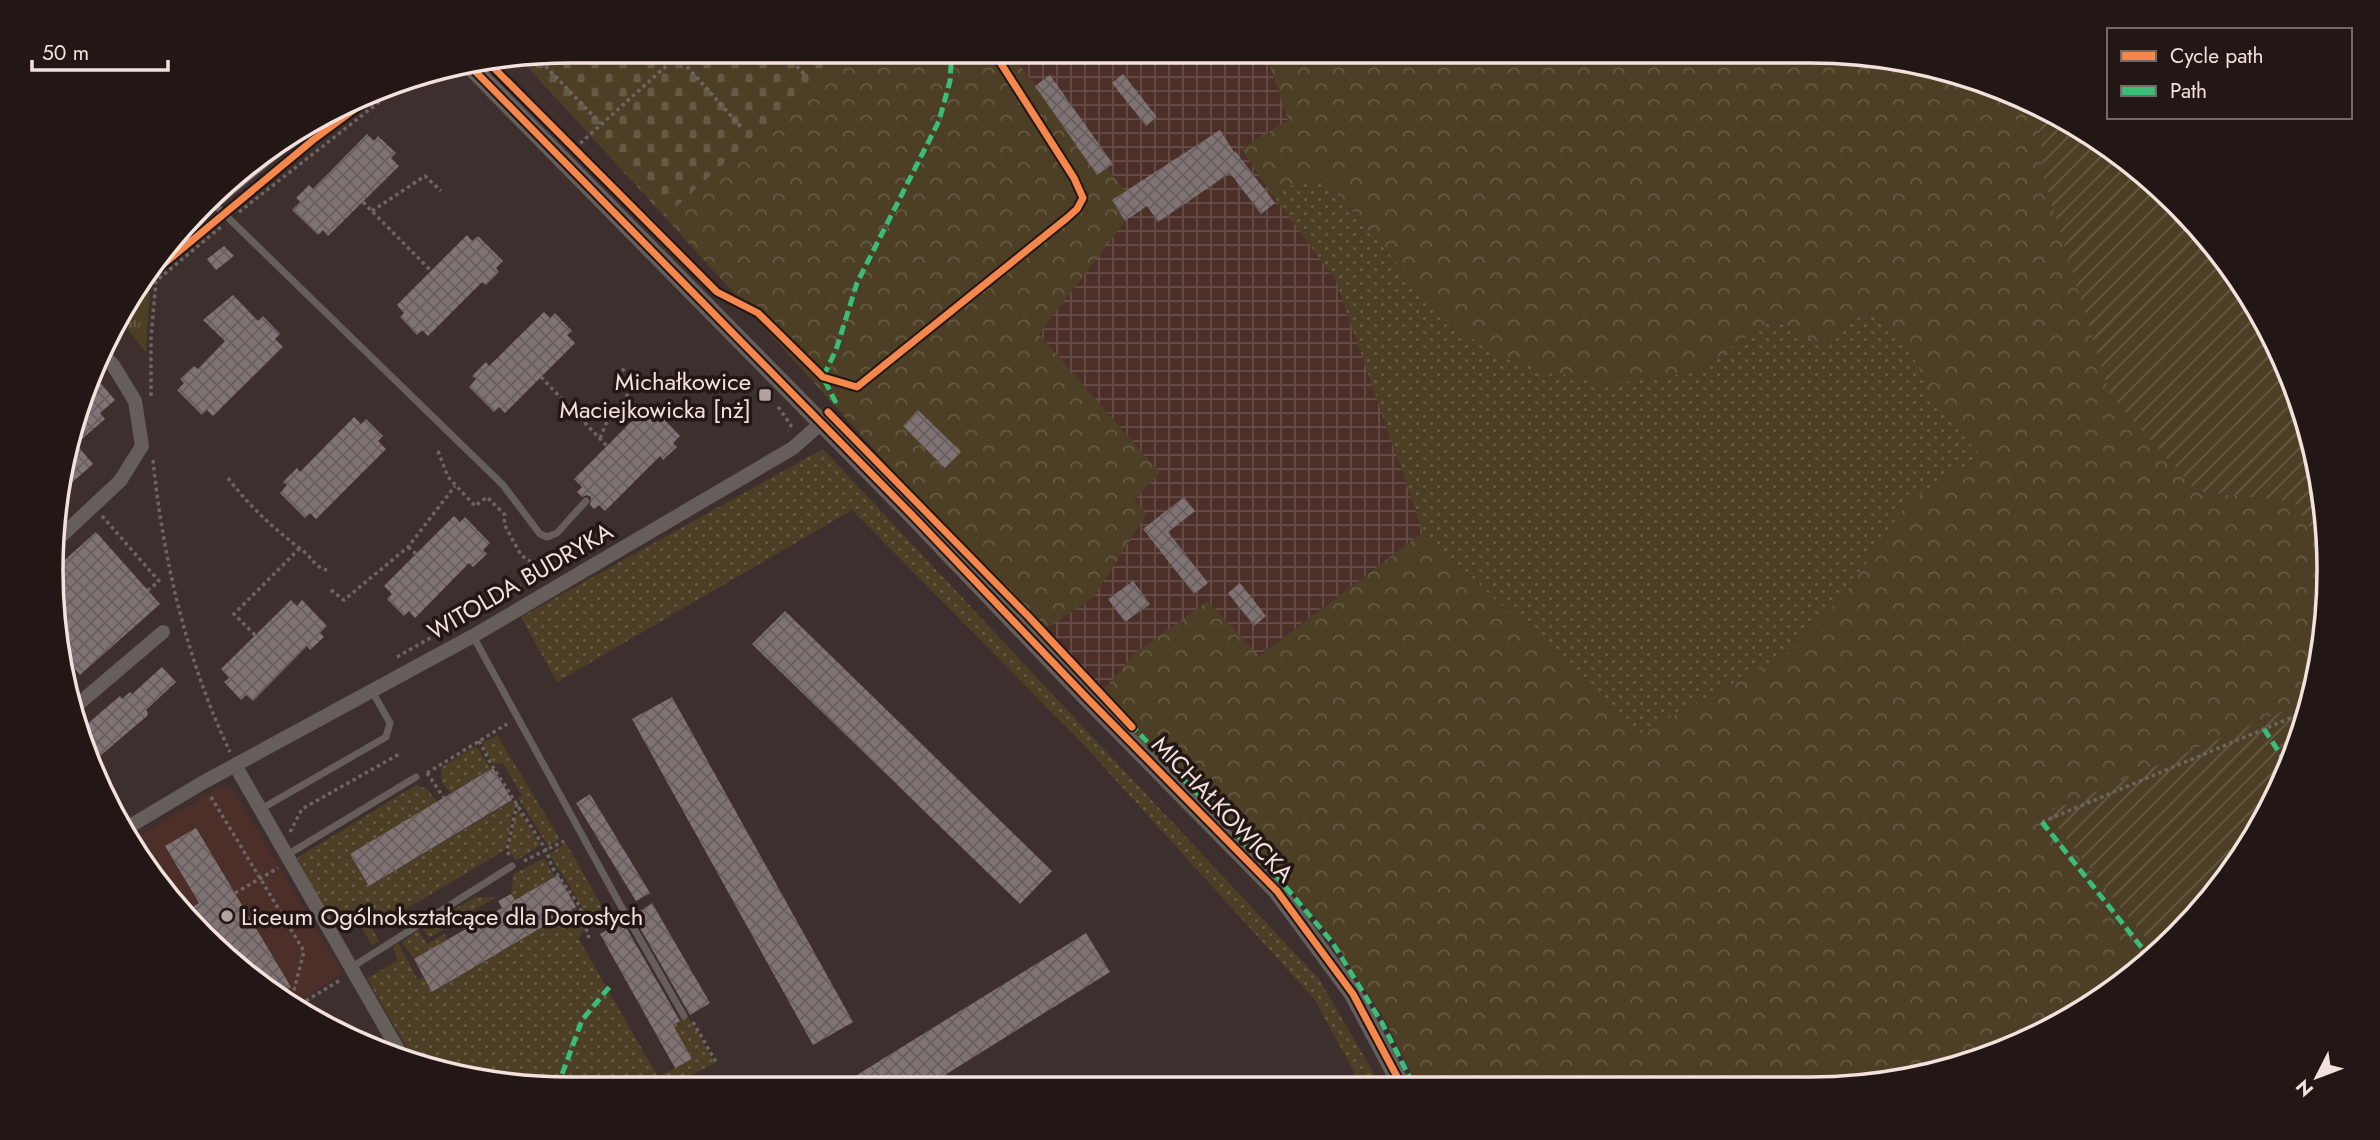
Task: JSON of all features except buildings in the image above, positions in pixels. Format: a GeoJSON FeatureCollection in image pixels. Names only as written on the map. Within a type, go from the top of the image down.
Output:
{"type":"FeatureCollection","features":[{"type":"Feature","properties":{"kind":"street","name":"MICHAŁKOWICKA"},"geometry":{"type":"LineString","coordinates":[[476,72],[1277,891],[1353,994],[1397,1077]]}},
{"type":"Feature","properties":{"kind":"street"},"geometry":{"type":"LineString","coordinates":[[64,532],[120,481],[142,446],[135,401],[109,360]]}},
{"type":"Feature","properties":{"kind":"street","name":"WITOLDA BUDRYKA"},"geometry":{"type":"LineString","coordinates":[[131,824],[233,760],[372,691],[473,636],[826,430]]}},
{"type":"Feature","properties":{"kind":"street"},"geometry":{"type":"LineString","coordinates":[[80,702],[163,632]]}},
{"type":"Feature","properties":{"kind":"street"},"geometry":{"type":"LineString","coordinates":[[233,760],[391,1044]]}},
{"type":"Feature","properties":{"kind":"lane"},"geometry":{"type":"LineString","coordinates":[[215,207],[503,485],[540,534],[547,537],[557,533],[586,501]]}},
{"type":"Feature","properties":{"kind":"lane"},"geometry":{"type":"LineString","coordinates":[[473,636],[684,1016]]}},
{"type":"Feature","properties":{"kind":"lane"},"geometry":{"type":"LineString","coordinates":[[261,809],[386,737],[390,723],[372,691]]}},
{"type":"Feature","properties":{"kind":"lane"},"geometry":{"type":"LineString","coordinates":[[284,854],[416,777]]}},
{"type":"Feature","properties":{"kind":"lane"},"geometry":{"type":"LineString","coordinates":[[349,972],[512,866]]}},
{"type":"Feature","properties":{"kind":"path"},"geometry":{"type":"LineString","coordinates":[[573,150],[670,63]]}},
{"type":"Feature","properties":{"kind":"path"},"geometry":{"type":"LineString","coordinates":[[684,63],[742,128]]}},
{"type":"Feature","properties":{"kind":"path"},"geometry":{"type":"LineString","coordinates":[[794,63],[806,76]]}},
{"type":"Feature","properties":{"kind":"path"},"geometry":{"type":"LineString","coordinates":[[544,64],[601,124]]}},
{"type":"Feature","properties":{"kind":"path"},"geometry":{"type":"LineString","coordinates":[[167,262],[380,100]]}},
{"type":"Feature","properties":{"kind":"path"},"geometry":{"type":"LineString","coordinates":[[372,211],[425,176],[441,191]]}},
{"type":"Feature","properties":{"kind":"path"},"geometry":{"type":"LineString","coordinates":[[148,289],[264,181]]}},
{"type":"Feature","properties":{"kind":"path"},"geometry":{"type":"LineString","coordinates":[[363,202],[431,271]]}},
{"type":"Feature","properties":{"kind":"path"},"geometry":{"type":"LineString","coordinates":[[151,403],[150,338],[156,281]]}},
{"type":"Feature","properties":{"kind":"path"},"geometry":{"type":"LineString","coordinates":[[600,438],[606,424],[637,382],[621,368]]}},
{"type":"Feature","properties":{"kind":"path"},"geometry":{"type":"LineString","coordinates":[[541,377],[607,446]]}},
{"type":"Feature","properties":{"kind":"path"},"geometry":{"type":"LineString","coordinates":[[778,407],[791,425],[788,436]]}},
{"type":"Feature","properties":{"kind":"path"},"geometry":{"type":"LineString","coordinates":[[393,659],[539,576],[531,562],[521,555],[504,524],[505,515],[487,497],[475,506],[448,477],[438,451]]}},
{"type":"Feature","properties":{"kind":"path"},"geometry":{"type":"LineString","coordinates":[[153,453],[168,565],[203,687],[233,760]]}},
{"type":"Feature","properties":{"kind":"path"},"geometry":{"type":"LineString","coordinates":[[228,478],[246,502],[270,521],[273,528],[300,548],[318,568],[327,570]]}},
{"type":"Feature","properties":{"kind":"path"},"geometry":{"type":"LineString","coordinates":[[331,590],[344,600],[408,547],[455,486]]}},
{"type":"Feature","properties":{"kind":"path"},"geometry":{"type":"LineString","coordinates":[[94,506],[159,580],[141,596]]}},
{"type":"Feature","properties":{"kind":"path"},"geometry":{"type":"LineString","coordinates":[[408,547],[416,554]]}},
{"type":"Feature","properties":{"kind":"path"},"geometry":{"type":"LineString","coordinates":[[255,635],[234,614],[300,548]]}},
{"type":"Feature","properties":{"kind":"path"},"geometry":{"type":"LineString","coordinates":[[2042,822],[2296,715]]}},
{"type":"Feature","properties":{"kind":"path"},"geometry":{"type":"LineString","coordinates":[[416,777],[517,717]]}},
{"type":"Feature","properties":{"kind":"path"},"geometry":{"type":"LineString","coordinates":[[479,741],[546,850],[552,867],[579,905],[589,938]]}},
{"type":"Feature","properties":{"kind":"path"},"geometry":{"type":"LineString","coordinates":[[235,894],[260,878],[284,854],[302,809],[401,753]]}},
{"type":"Feature","properties":{"kind":"path"},"geometry":{"type":"LineString","coordinates":[[427,772],[443,798]]}},
{"type":"Feature","properties":{"kind":"path"},"geometry":{"type":"LineString","coordinates":[[208,792],[304,951],[294,996]]}},
{"type":"Feature","properties":{"kind":"path"},"geometry":{"type":"LineString","coordinates":[[517,802],[507,850],[512,866],[564,841]]}},
{"type":"Feature","properties":{"kind":"path"},"geometry":{"type":"LineString","coordinates":[[302,1001],[349,972]]}},
{"type":"Feature","properties":{"kind":"path"},"geometry":{"type":"LineString","coordinates":[[684,1016],[688,1015],[716,1062]]}},
{"type":"Feature","properties":{"kind":"shaded area"},"geometry":{"type":"Polygon","coordinates":[[[1018,63],[1270,63],[1288,120],[1242,150],[1336,281],[1423,532],[1258,656],[1135,653],[1097,698],[1039,633],[1093,598],[1134,500],[1160,473],[1039,334],[1035,85],[1018,63]]]}},
{"type":"Feature","properties":{"kind":"shaded area"},"geometry":{"type":"Polygon","coordinates":[[[232,787],[343,974],[301,1000],[261,972],[211,929],[168,879],[138,836],[218,788],[232,787]]]}},
{"type":"Feature","properties":{"kind":"green space"},"geometry":{"type":"Polygon","coordinates":[[[835,63],[1018,63],[1079,132],[1137,206],[1039,334],[1160,473],[1134,500],[1147,514],[1093,598],[1039,633],[665,217],[835,63]]]}},
{"type":"Feature","properties":{"kind":"green space"},"geometry":{"type":"Polygon","coordinates":[[[835,63],[665,217],[526,65],[835,63]]]}},
{"type":"Feature","properties":{"kind":"green space"},"geometry":{"type":"Polygon","coordinates":[[[1269,63],[1843,64],[1876,67],[1941,80],[1973,90],[2040,118],[2043,176],[2197,491],[2294,502],[2316,538],[2313,636],[2299,704],[2046,813],[2151,945],[2092,992],[2034,1025],[1941,1060],[1876,1073],[1810,1077],[1413,1077],[1386,1022],[1332,938],[1270,864],[1097,698],[1135,653],[1208,601],[1259,656],[1423,532],[1639,734],[1789,654],[1851,586],[1909,501],[1981,456],[1937,404],[1903,337],[1866,312],[1819,343],[1772,319],[1697,372],[1604,385],[1509,360],[1453,328],[1323,177],[1270,191],[1241,149],[1288,120],[1269,63]]]}},
{"type":"Feature","properties":{"kind":"green space"},"geometry":{"type":"Polygon","coordinates":[[[2040,118],[2092,148],[2119,168],[2169,211],[2212,261],[2232,288],[2265,346],[2290,407],[2307,471],[2316,538],[2294,502],[2197,491],[2110,395],[2043,175],[2040,118]]]}},
{"type":"Feature","properties":{"kind":"green space"},"geometry":{"type":"Polygon","coordinates":[[[1323,177],[1453,328],[1697,372],[1772,319],[1819,343],[1866,312],[1903,337],[1937,404],[1981,456],[1909,501],[1851,586],[1789,654],[1639,734],[1423,532],[1336,281],[1270,191],[1323,177]]]}},
{"type":"Feature","properties":{"kind":"green space"},"geometry":{"type":"Polygon","coordinates":[[[150,289],[146,351],[126,326],[150,289]]]}},
{"type":"Feature","properties":{"kind":"green space"},"geometry":{"type":"Polygon","coordinates":[[[823,449],[1319,979],[1376,1077],[1357,1077],[1315,1000],[1083,744],[852,510],[557,682],[521,617],[823,449]]]}},
{"type":"Feature","properties":{"kind":"green space"},"geometry":{"type":"Polygon","coordinates":[[[2299,704],[2265,794],[2232,852],[2191,904],[2151,945],[2046,813],[2299,704]]]}},
{"type":"Feature","properties":{"kind":"green space"},"geometry":{"type":"Polygon","coordinates":[[[497,735],[560,839],[548,846],[518,798],[522,796],[503,763],[493,764],[482,743],[497,735]]]}},
{"type":"Feature","properties":{"kind":"green space"},"geometry":{"type":"Polygon","coordinates":[[[476,746],[491,769],[451,793],[442,783],[441,768],[476,746]]]}},
{"type":"Feature","properties":{"kind":"green space"},"geometry":{"type":"Polygon","coordinates":[[[416,785],[427,789],[437,802],[351,854],[369,886],[516,799],[505,850],[372,929],[379,941],[372,946],[356,917],[326,911],[297,858],[416,785]]]}},
{"type":"Feature","properties":{"kind":"green space"},"geometry":{"type":"Polygon","coordinates":[[[518,808],[540,845],[516,861],[508,848],[518,808]]]}},
{"type":"Feature","properties":{"kind":"green space"},"geometry":{"type":"Polygon","coordinates":[[[566,843],[603,908],[614,902],[606,914],[589,925],[579,901],[549,854],[566,843]]]}},
{"type":"Feature","properties":{"kind":"green space"},"geometry":{"type":"Polygon","coordinates":[[[544,858],[555,877],[515,900],[511,894],[514,874],[544,858]]]}},
{"type":"Feature","properties":{"kind":"green space"},"geometry":{"type":"Polygon","coordinates":[[[475,897],[496,897],[429,938],[423,928],[475,897]]]}},
{"type":"Feature","properties":{"kind":"green space"},"geometry":{"type":"Polygon","coordinates":[[[576,907],[585,930],[578,938],[658,1077],[570,1077],[504,1073],[439,1060],[409,1051],[367,979],[398,960],[393,947],[398,943],[418,980],[424,977],[433,992],[576,907]]]}},
{"type":"Feature","properties":{"kind":"green space"},"geometry":{"type":"Polygon","coordinates":[[[418,930],[427,944],[444,934],[448,940],[414,959],[402,942],[418,930]]]}},
{"type":"Feature","properties":{"kind":"green space"},"geometry":{"type":"Polygon","coordinates":[[[688,1017],[715,1063],[688,1077],[658,1077],[692,1059],[672,1024],[688,1017]]]}},
{"type":"Feature","properties":{"kind":"marked path"},"geometry":{"type":"LineString","coordinates":[[836,403],[823,377],[836,350],[857,283],[939,121],[950,81],[951,63]]}},
{"type":"Feature","properties":{"kind":"marked path"},"geometry":{"type":"LineString","coordinates":[[1130,724],[1274,873],[1332,942],[1382,1023],[1409,1077]]}},
{"type":"Feature","properties":{"kind":"marked path"},"geometry":{"type":"LineString","coordinates":[[2264,729],[2281,756]]}},
{"type":"Feature","properties":{"kind":"marked path"},"geometry":{"type":"LineString","coordinates":[[2042,822],[2144,951]]}},
{"type":"Feature","properties":{"kind":"marked path"},"geometry":{"type":"LineString","coordinates":[[561,1077],[582,1020],[611,985]]}},
{"type":"Feature","properties":{"kind":"cycle path"},"geometry":{"type":"LineString","coordinates":[[495,69],[717,292],[758,313],[823,377],[857,387],[1067,218],[1077,209],[1083,198],[1074,178],[1001,63]]}},
{"type":"Feature","properties":{"kind":"cycle path"},"geometry":{"type":"LineString","coordinates":[[476,72],[1277,891],[1353,994],[1397,1077]]}},
{"type":"Feature","properties":{"kind":"cycle path"},"geometry":{"type":"LineString","coordinates":[[170,259],[348,114]]}},
{"type":"Feature","properties":{"kind":"cycle path"},"geometry":{"type":"LineString","coordinates":[[828,412],[1029,617],[1132,727]]}},
{"type":"Feature","properties":{"kind":"place","name":"Michałkowice Maciejkowicka [nż]"},"geometry":{"type":"Point","coordinates":[765,395]}},
{"type":"Feature","properties":{"kind":"place","name":"Liceum Ogólnokształcące dla Dorosłych"},"geometry":{"type":"Point","coordinates":[227,916]}}]}
